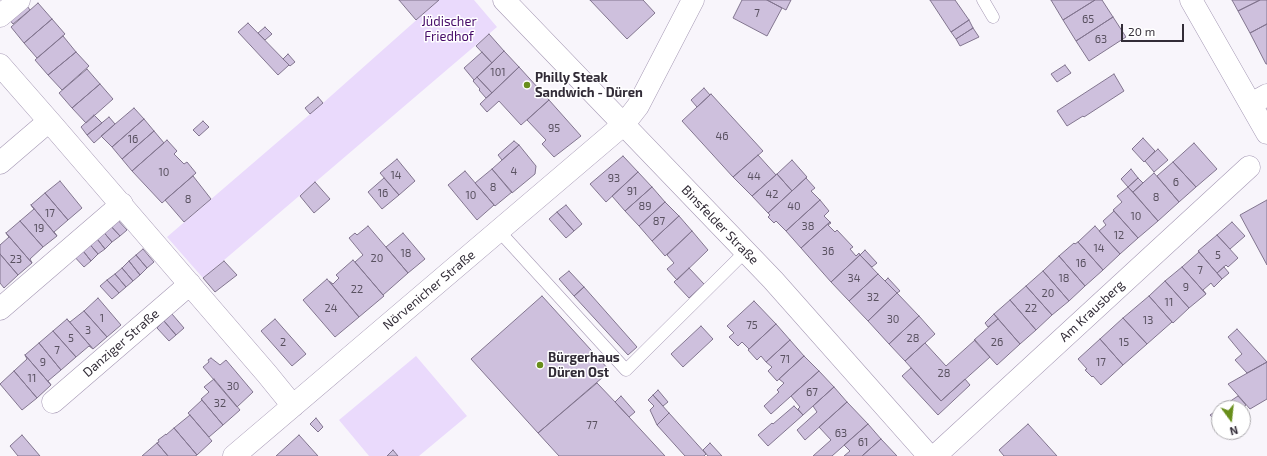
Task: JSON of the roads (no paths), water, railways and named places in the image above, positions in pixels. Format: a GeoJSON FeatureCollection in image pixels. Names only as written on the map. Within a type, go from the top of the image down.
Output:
{"type":"FeatureCollection","features":[{"type":"Feature","properties":{"kind":"street"},"geometry":{"type":"LineString","coordinates":[[0,16],[19,0]]}},
{"type":"Feature","properties":{"kind":"street","name":"Binsfelder Straße"},"geometry":{"type":"LineString","coordinates":[[504,0],[746,251],[929,456]]}},
{"type":"Feature","properties":{"kind":"street","name":"Nörvenicher Straße"},"geometry":{"type":"LineString","coordinates":[[234,456],[624,124],[638,106],[693,0]]}},
{"type":"Feature","properties":{"kind":"street"},"geometry":{"type":"LineString","coordinates":[[1191,0],[1259,100],[1267,133]]}},
{"type":"Feature","properties":{"kind":"street"},"geometry":{"type":"LineString","coordinates":[[0,65],[122,204],[293,406]]}},
{"type":"Feature","properties":{"kind":"street"},"geometry":{"type":"LineString","coordinates":[[0,163],[49,121]]}},
{"type":"Feature","properties":{"kind":"street","name":"Am Krausberg"},"geometry":{"type":"LineString","coordinates":[[935,456],[1249,167]]}},
{"type":"Feature","properties":{"kind":"street"},"geometry":{"type":"LineString","coordinates":[[0,309],[122,204]]}},
{"type":"Feature","properties":{"kind":"street","name":"Danziger Straße"},"geometry":{"type":"LineString","coordinates":[[53,402],[190,284]]}},
{"type":"Feature","properties":{"kind":"lane"},"geometry":{"type":"LineString","coordinates":[[983,0],[993,17]]}},
{"type":"Feature","properties":{"kind":"lane"},"geometry":{"type":"LineString","coordinates":[[499,231],[626,370],[746,251]]}},
{"type":"Feature","properties":{"kind":"place","name":"Philly Steak Sandwich - Düren"},"geometry":{"type":"Point","coordinates":[527,85]}},
{"type":"Feature","properties":{"kind":"place","name":"Bürgerhaus Düren Ost"},"geometry":{"type":"Point","coordinates":[540,365]}},
{"type":"Feature","properties":{"kind":"park label","name":"Jüdischer Friedhof"},"geometry":{"type":"Point","coordinates":[449,30]}}]}
